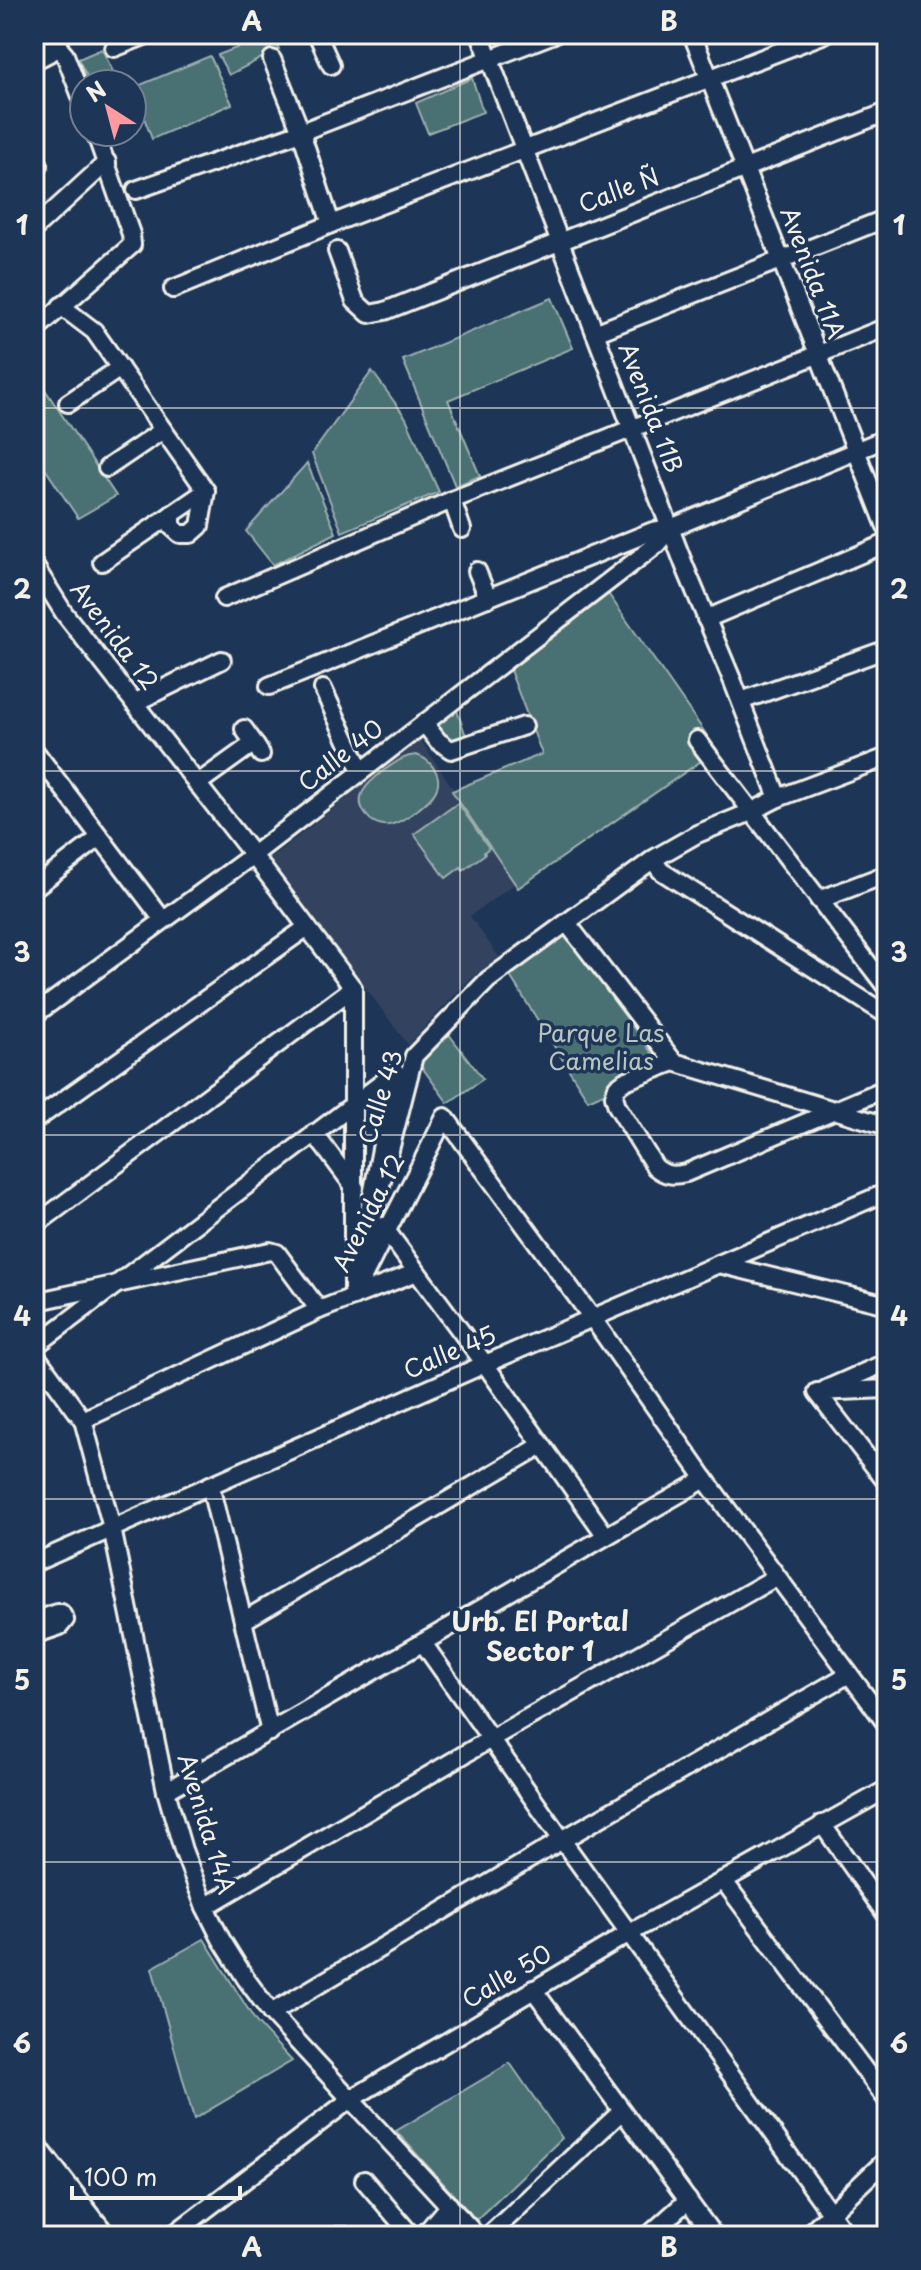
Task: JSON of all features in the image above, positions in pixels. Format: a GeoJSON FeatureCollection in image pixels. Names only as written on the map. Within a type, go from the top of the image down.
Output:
{"type":"FeatureCollection","features":[{"type":"Feature","properties":{"kind":"main road"},"geometry":{"type":"LineString","coordinates":[[34,2144],[105,2236]]}},
{"type":"Feature","properties":{"kind":"main road"},"geometry":{"type":"LineString","coordinates":[[34,2176],[81,2236]]}},
{"type":"Feature","properties":{"kind":"street"},"geometry":{"type":"LineString","coordinates":[[34,34],[58,41],[70,68]]}},
{"type":"Feature","properties":{"kind":"street"},"geometry":{"type":"LineString","coordinates":[[114,48],[149,34]]}},
{"type":"Feature","properties":{"kind":"street"},"geometry":{"type":"LineString","coordinates":[[317,34],[331,65]]}},
{"type":"Feature","properties":{"kind":"street","name":"Avenida 11B"},"geometry":{"type":"LineString","coordinates":[[480,34],[778,798]]}},
{"type":"Feature","properties":{"kind":"street"},"geometry":{"type":"LineString","coordinates":[[136,190],[301,132],[554,34]]}},
{"type":"Feature","properties":{"kind":"street","name":"Avenida 11A"},"geometry":{"type":"LineString","coordinates":[[692,34],[887,529]]}},
{"type":"Feature","properties":{"kind":"street"},"geometry":{"type":"LineString","coordinates":[[173,289],[331,224],[825,34]]}},
{"type":"Feature","properties":{"kind":"street"},"geometry":{"type":"LineString","coordinates":[[34,61],[58,41]]}},
{"type":"Feature","properties":{"kind":"street"},"geometry":{"type":"LineString","coordinates":[[272,59],[301,132],[331,224]]}},
{"type":"Feature","properties":{"kind":"street","name":"Calle Ñ"},"geometry":{"type":"LineString","coordinates":[[337,251],[355,301],[369,314],[385,311],[887,112]]}},
{"type":"Feature","properties":{"kind":"street"},"geometry":{"type":"LineString","coordinates":[[34,331],[132,245],[101,148]]}},
{"type":"Feature","properties":{"kind":"street"},"geometry":{"type":"LineString","coordinates":[[34,229],[107,162]]}},
{"type":"Feature","properties":{"kind":"street"},"geometry":{"type":"LineString","coordinates":[[595,333],[887,218]]}},
{"type":"Feature","properties":{"kind":"street"},"geometry":{"type":"LineString","coordinates":[[61,306],[94,331],[206,491],[200,526],[191,534],[180,534],[172,527],[172,514]]}},
{"type":"Feature","properties":{"kind":"street"},"geometry":{"type":"LineString","coordinates":[[224,598],[452,500],[887,327]]}},
{"type":"Feature","properties":{"kind":"street"},"geometry":{"type":"LineString","coordinates":[[68,403],[120,368]]}},
{"type":"Feature","properties":{"kind":"street"},"geometry":{"type":"LineString","coordinates":[[107,468],[163,430]]}},
{"type":"Feature","properties":{"kind":"street"},"geometry":{"type":"LineString","coordinates":[[269,686],[653,531],[671,528],[887,438]]}},
{"type":"Feature","properties":{"kind":"street"},"geometry":{"type":"LineString","coordinates":[[102,562],[206,491]]}},
{"type":"Feature","properties":{"kind":"street"},"geometry":{"type":"LineString","coordinates":[[452,500],[462,529]]}},
{"type":"Feature","properties":{"kind":"street","name":"Calle 40"},"geometry":{"type":"LineString","coordinates":[[34,1015],[253,855],[656,545],[671,528]]}},
{"type":"Feature","properties":{"kind":"street"},"geometry":{"type":"LineString","coordinates":[[706,619],[887,543]]}},
{"type":"Feature","properties":{"kind":"street","name":"Avenida 12"},"geometry":{"type":"LineString","coordinates":[[34,565],[64,613],[353,988],[353,1297]]}},
{"type":"Feature","properties":{"kind":"street"},"geometry":{"type":"LineString","coordinates":[[477,571],[488,598]]}},
{"type":"Feature","properties":{"kind":"street"},"geometry":{"type":"LineString","coordinates":[[741,701],[887,649]]}},
{"type":"Feature","properties":{"kind":"street"},"geometry":{"type":"LineString","coordinates":[[134,703],[222,660]]}},
{"type":"Feature","properties":{"kind":"street"},"geometry":{"type":"LineString","coordinates":[[323,689],[361,771]]}},
{"type":"Feature","properties":{"kind":"street"},"geometry":{"type":"LineString","coordinates":[[424,723],[438,741],[451,750],[524,726]]}},
{"type":"Feature","properties":{"kind":"street"},"geometry":{"type":"LineString","coordinates":[[697,740],[884,980]]}},
{"type":"Feature","properties":{"kind":"street"},"geometry":{"type":"LineString","coordinates":[[197,784],[253,742]]}},
{"type":"Feature","properties":{"kind":"street"},"geometry":{"type":"LineString","coordinates":[[34,750],[163,920]]}},
{"type":"Feature","properties":{"kind":"street","name":"Calle 43"},"geometry":{"type":"LineString","coordinates":[[353,1297],[414,1056],[440,1027],[488,980],[653,860],[697,834],[778,798],[887,757]]}},
{"type":"Feature","properties":{"kind":"street"},"geometry":{"type":"LineString","coordinates":[[34,888],[99,838]]}},
{"type":"Feature","properties":{"kind":"street"},"geometry":{"type":"LineString","coordinates":[[653,860],[661,871],[887,1015]]}},
{"type":"Feature","properties":{"kind":"street"},"geometry":{"type":"LineString","coordinates":[[819,900],[887,874]]}},
{"type":"Feature","properties":{"kind":"street"},"geometry":{"type":"LineString","coordinates":[[567,923],[674,1062],[887,1126]]}},
{"type":"Feature","properties":{"kind":"street"},"geometry":{"type":"LineString","coordinates":[[34,1121],[306,928]]}},
{"type":"Feature","properties":{"kind":"street"},"geometry":{"type":"LineString","coordinates":[[884,980],[867,982],[887,996]]}},
{"type":"Feature","properties":{"kind":"street"},"geometry":{"type":"LineString","coordinates":[[34,1226],[353,988]]}},
{"type":"Feature","properties":{"kind":"street"},"geometry":{"type":"LineString","coordinates":[[674,1062],[625,1081],[617,1087],[614,1096],[617,1106],[655,1167],[663,1174],[674,1176],[887,1088]]}},
{"type":"Feature","properties":{"kind":"street","name":"Calle 43"},"geometry":{"type":"LineString","coordinates":[[34,1347],[396,1072],[353,1297]]}},
{"type":"Feature","properties":{"kind":"street","name":"Avenida 12"},"geometry":{"type":"LineString","coordinates":[[353,1297],[445,1117],[776,1577],[887,1725]]}},
{"type":"Feature","properties":{"kind":"street"},"geometry":{"type":"LineString","coordinates":[[314,1133],[485,1364],[606,1536]]}},
{"type":"Feature","properties":{"kind":"street","name":"Calle 45"},"geometry":{"type":"LineString","coordinates":[[34,1563],[485,1364],[887,1192]]}},
{"type":"Feature","properties":{"kind":"street"},"geometry":{"type":"LineString","coordinates":[[34,1302],[274,1251],[319,1310]]}},
{"type":"Feature","properties":{"kind":"street"},"geometry":{"type":"LineString","coordinates":[[719,1264],[887,1305]]}},
{"type":"Feature","properties":{"kind":"street"},"geometry":{"type":"LineString","coordinates":[[83,1420],[319,1310],[417,1272]]}},
{"type":"Feature","properties":{"kind":"street","name":"Avenida 14A"},"geometry":{"type":"LineString","coordinates":[[34,1353],[83,1420],[112,1528],[166,1791],[183,1850],[205,1907],[238,1965],[271,2013],[477,2236]]}},
{"type":"Feature","properties":{"kind":"street"},"geometry":{"type":"LineString","coordinates":[[817,1392],[887,1362]]}},
{"type":"Feature","properties":{"kind":"street"},"geometry":{"type":"LineString","coordinates":[[817,1392],[887,1389]]}},
{"type":"Feature","properties":{"kind":"street"},"geometry":{"type":"LineString","coordinates":[[817,1392],[887,1483]]}},
{"type":"Feature","properties":{"kind":"street"},"geometry":{"type":"LineString","coordinates":[[243,1621],[542,1445]]}},
{"type":"Feature","properties":{"kind":"street"},"geometry":{"type":"LineString","coordinates":[[166,1791],[705,1479]]}},
{"type":"Feature","properties":{"kind":"street"},"geometry":{"type":"LineString","coordinates":[[210,1485],[270,1732]]}},
{"type":"Feature","properties":{"kind":"street"},"geometry":{"type":"LineString","coordinates":[[205,1907],[492,1738],[776,1577]]}},
{"type":"Feature","properties":{"kind":"street"},"geometry":{"type":"LineString","coordinates":[[34,1621],[57,1613],[61,1613],[65,1620],[60,1626],[34,1635]]}},
{"type":"Feature","properties":{"kind":"street"},"geometry":{"type":"LineString","coordinates":[[423,1643],[847,2236]]}},
{"type":"Feature","properties":{"kind":"street"},"geometry":{"type":"LineString","coordinates":[[271,2013],[849,1674]]}},
{"type":"Feature","properties":{"kind":"street","name":"Calle 50"},"geometry":{"type":"LineString","coordinates":[[171,2236],[351,2099],[533,1989],[887,1789]]}},
{"type":"Feature","properties":{"kind":"street"},"geometry":{"type":"LineString","coordinates":[[822,1824],[887,1916]]}},
{"type":"Feature","properties":{"kind":"street"},"geometry":{"type":"LineString","coordinates":[[723,1880],[887,2100]]}},
{"type":"Feature","properties":{"kind":"street"},"geometry":{"type":"LineString","coordinates":[[533,1989],[714,2236]]}},
{"type":"Feature","properties":{"kind":"street"},"geometry":{"type":"LineString","coordinates":[[488,2236],[622,2111]]}},
{"type":"Feature","properties":{"kind":"street"},"geometry":{"type":"LineString","coordinates":[[806,2236],[887,2159]]}},
{"type":"Feature","properties":{"kind":"street"},"geometry":{"type":"LineString","coordinates":[[364,2180],[412,2236]]}},
{"type":"Feature","properties":{"kind":"street"},"geometry":{"type":"LineString","coordinates":[[648,2236],[688,2200]]}},
{"type":"Feature","properties":{"kind":"street"},"geometry":{"type":"LineString","coordinates":[[34,2203],[60,2236]]}},
{"type":"Feature","properties":{"kind":"street"},"geometry":{"type":"LineString","coordinates":[[423,2236],[455,2211]]}},
{"type":"Feature","properties":{"kind":"street"},"geometry":{"type":"LineString","coordinates":[[439,2236],[455,2211]]}},
{"type":"Feature","properties":{"kind":"street"},"geometry":{"type":"LineString","coordinates":[[338,2236],[345,2236]]}},
{"type":"Feature","properties":{"kind":"shaded area"},"geometry":{"type":"Polygon","coordinates":[[[420,739],[516,883],[470,916],[499,957],[466,983],[408,1045],[270,859],[420,739]]]}},
{"type":"Feature","properties":{"kind":"green space"},"geometry":{"type":"Polygon","coordinates":[[[273,34],[279,49],[229,75],[218,55],[273,34]]]}},
{"type":"Feature","properties":{"kind":"green space"},"geometry":{"type":"Polygon","coordinates":[[[102,49],[111,68],[83,68],[78,59],[102,49]]]}},
{"type":"Feature","properties":{"kind":"green space"},"geometry":{"type":"Polygon","coordinates":[[[210,56],[232,104],[152,139],[148,128],[148,82],[210,56]]]}},
{"type":"Feature","properties":{"kind":"green space"},"geometry":{"type":"Polygon","coordinates":[[[472,78],[483,112],[428,133],[416,103],[472,78]]]}},
{"type":"Feature","properties":{"kind":"green space"},"geometry":{"type":"Polygon","coordinates":[[[552,298],[573,348],[448,400],[480,476],[455,486],[403,360],[552,298]]]}},
{"type":"Feature","properties":{"kind":"green space"},"geometry":{"type":"Polygon","coordinates":[[[372,371],[406,418],[439,492],[342,532],[312,454],[372,371]]]}},
{"type":"Feature","properties":{"kind":"green space"},"geometry":{"type":"Polygon","coordinates":[[[34,373],[116,496],[78,518],[34,452],[34,373]]]}},
{"type":"Feature","properties":{"kind":"green space"},"geometry":{"type":"Polygon","coordinates":[[[307,463],[336,533],[273,565],[246,531],[307,463]]]}},
{"type":"Feature","properties":{"kind":"green space"},"geometry":{"type":"Polygon","coordinates":[[[607,592],[717,750],[518,888],[452,791],[542,754],[508,665],[607,592]]]}},
{"type":"Feature","properties":{"kind":"green space"},"geometry":{"type":"Polygon","coordinates":[[[454,702],[467,739],[442,749],[423,725],[454,702]]]}},
{"type":"Feature","properties":{"kind":"green space"},"geometry":{"type":"Polygon","coordinates":[[[416,755],[427,760],[436,772],[438,783],[434,793],[414,812],[397,822],[383,825],[372,821],[362,809],[363,791],[383,771],[402,759],[416,755]]]}},
{"type":"Feature","properties":{"kind":"green space"},"geometry":{"type":"Polygon","coordinates":[[[458,803],[489,848],[463,870],[461,867],[446,878],[414,834],[458,803]]]}},
{"type":"Feature","properties":{"kind":"green space","name":"Parque Las Camelias"},"geometry":{"type":"Polygon","coordinates":[[[561,928],[662,1067],[588,1100],[505,968],[561,928]]]}},
{"type":"Feature","properties":{"kind":"green space"},"geometry":{"type":"Polygon","coordinates":[[[445,1029],[483,1079],[448,1103],[416,1059],[445,1029]]]}},
{"type":"Feature","properties":{"kind":"green space"},"geometry":{"type":"Polygon","coordinates":[[[204,1939],[256,2022],[292,2061],[194,2119],[152,1968],[204,1939]]]}},
{"type":"Feature","properties":{"kind":"green space"},"geometry":{"type":"Polygon","coordinates":[[[510,2063],[562,2138],[476,2220],[396,2131],[510,2063]]]}},
{"type":"Feature","properties":{"kind":"district","name":"Urb. El Portal Sector 1"},"geometry":{"type":"Point","coordinates":[540,1637]}}]}
